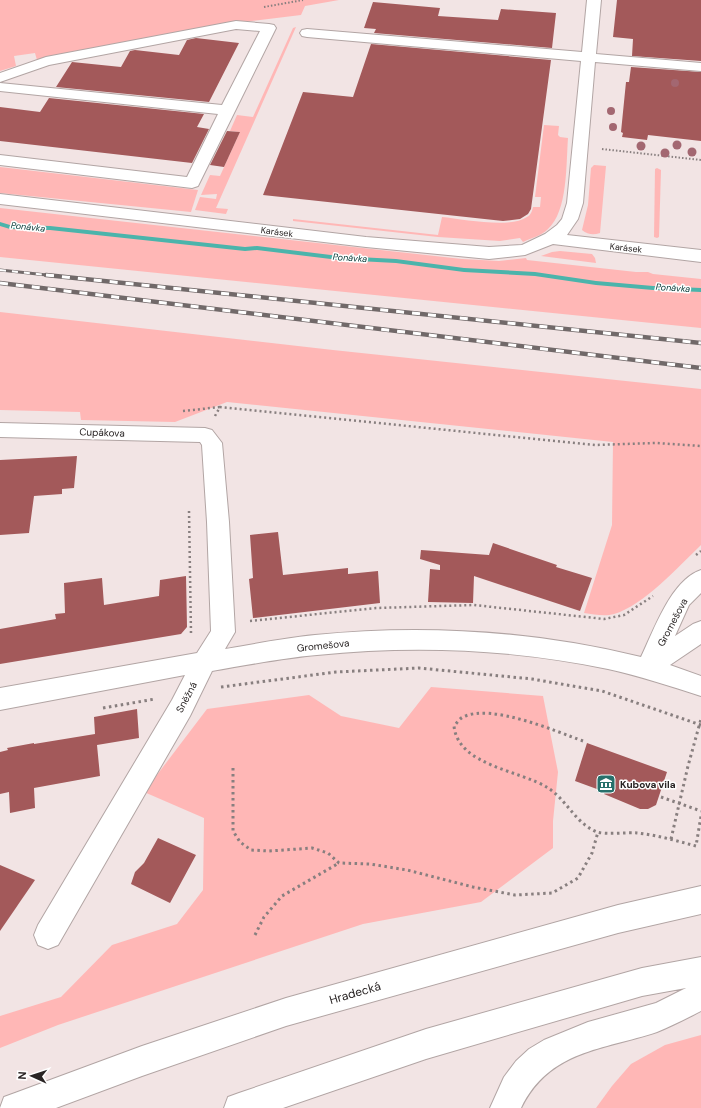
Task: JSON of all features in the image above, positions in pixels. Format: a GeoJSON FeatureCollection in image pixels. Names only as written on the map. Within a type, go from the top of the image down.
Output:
{"type":"FeatureCollection","features":[{"type":"Feature","properties":{"kind":"main road","name":"Karásek"},"geometry":{"type":"LineString","coordinates":[[0,199],[462,252],[489,254],[525,250],[551,238],[563,229],[570,219],[575,203],[594,0]]}},
{"type":"Feature","properties":{"kind":"main road"},"geometry":{"type":"LineString","coordinates":[[0,78],[11,72],[46,61],[236,25],[269,28],[192,182],[0,160]]}},
{"type":"Feature","properties":{"kind":"main road"},"geometry":{"type":"LineString","coordinates":[[307,33],[701,67]]}},
{"type":"Feature","properties":{"kind":"main road"},"geometry":{"type":"LineString","coordinates":[[0,87],[227,110]]}},
{"type":"Feature","properties":{"kind":"main road","name":"Karásek"},"geometry":{"type":"LineString","coordinates":[[551,238],[701,256]]}},
{"type":"Feature","properties":{"kind":"main road","name":"Cupákova"},"geometry":{"type":"LineString","coordinates":[[0,430],[204,435]]}},
{"type":"Feature","properties":{"kind":"main road","name":"Sněžná"},"geometry":{"type":"LineString","coordinates":[[48,936],[190,692],[223,632],[212,443],[204,435]]}},
{"type":"Feature","properties":{"kind":"main road","name":"Gromešova"},"geometry":{"type":"LineString","coordinates":[[648,668],[681,599],[701,579]]}},
{"type":"Feature","properties":{"kind":"main road","name":"Gromešova"},"geometry":{"type":"LineString","coordinates":[[0,699],[206,661],[322,644],[386,639],[463,640],[554,650],[600,657],[648,668],[701,631]]}},
{"type":"Feature","properties":{"kind":"main road"},"geometry":{"type":"LineString","coordinates":[[648,668],[701,686]]}},
{"type":"Feature","properties":{"kind":"main road","name":"Hradecká"},"geometry":{"type":"LineString","coordinates":[[15,1108],[142,1061],[286,1012],[618,919],[701,900]]}},
{"type":"Feature","properties":{"kind":"main road"},"geometry":{"type":"LineString","coordinates":[[240,1108],[426,1044],[642,982],[701,971]]}},
{"type":"Feature","properties":{"kind":"main road"},"geometry":{"type":"LineString","coordinates":[[505,1108],[512,1092],[529,1068],[548,1051],[578,1038],[656,1017],[701,996]]}},
{"type":"Feature","properties":{"kind":"path"},"geometry":{"type":"LineString","coordinates":[[602,149],[701,160]]}},
{"type":"Feature","properties":{"kind":"path"},"geometry":{"type":"LineString","coordinates":[[204,435],[220,407],[595,445],[656,442],[701,446]]}},
{"type":"Feature","properties":{"kind":"path"},"geometry":{"type":"LineString","coordinates":[[189,507],[191,639]]}},
{"type":"Feature","properties":{"kind":"path"},"geometry":{"type":"LineString","coordinates":[[696,556],[701,550]]}},
{"type":"Feature","properties":{"kind":"path"},"geometry":{"type":"LineString","coordinates":[[247,621],[376,608],[474,605],[604,619],[624,615],[654,595]]}},
{"type":"Feature","properties":{"kind":"path"},"geometry":{"type":"LineString","coordinates":[[99,708],[190,692],[336,672],[419,668],[532,679],[602,691],[700,724]]}},
{"type":"Feature","properties":{"kind":"path"},"geometry":{"type":"LineString","coordinates":[[583,741],[511,717],[491,713],[463,717],[454,726],[454,735],[470,754],[491,765],[527,778],[548,788],[561,799],[574,816],[598,832],[636,834],[671,839],[696,846],[701,816]]}},
{"type":"Feature","properties":{"kind":"path"},"geometry":{"type":"LineString","coordinates":[[671,839],[701,719]]}},
{"type":"Feature","properties":{"kind":"path"},"geometry":{"type":"LineString","coordinates":[[233,768],[233,831],[240,842],[251,850],[268,851],[312,848],[328,853],[339,863]]}},
{"type":"Feature","properties":{"kind":"path"},"geometry":{"type":"LineString","coordinates":[[661,797],[701,811]]}},
{"type":"Feature","properties":{"kind":"path"},"geometry":{"type":"LineString","coordinates":[[255,934],[264,917],[282,896],[339,863],[370,864],[406,870],[473,887],[515,895],[552,893],[578,878],[592,853],[598,832]]}},
{"type":"Feature","properties":{"kind":"shaded area"},"geometry":{"type":"Polygon","coordinates":[[[0,0],[339,0],[305,6],[301,15],[235,23],[37,60],[35,53],[14,56],[16,66],[0,71],[0,0]]]}},
{"type":"Feature","properties":{"kind":"shaded area"},"geometry":{"type":"Polygon","coordinates":[[[296,27],[216,208],[228,209],[226,214],[195,210],[200,197],[216,199],[217,194],[201,195],[210,175],[220,176],[240,132],[230,131],[237,115],[253,117],[293,28],[296,27]]]}},
{"type":"Feature","properties":{"kind":"shaded area"},"geometry":{"type":"Polygon","coordinates":[[[544,125],[559,126],[558,135],[560,137],[568,138],[563,199],[555,221],[548,229],[523,242],[520,238],[500,241],[438,237],[293,221],[293,219],[438,235],[442,217],[498,223],[519,221],[529,215],[533,207],[540,207],[541,197],[535,197],[544,125]]]}},
{"type":"Feature","properties":{"kind":"shaded area"},"geometry":{"type":"Polygon","coordinates":[[[594,165],[606,166],[600,233],[589,234],[582,230],[588,205],[591,168],[594,165]]]}},
{"type":"Feature","properties":{"kind":"shaded area"},"geometry":{"type":"Polygon","coordinates":[[[0,167],[198,190],[191,212],[0,193],[0,167]]]}},
{"type":"Feature","properties":{"kind":"shaded area"},"geometry":{"type":"Polygon","coordinates":[[[657,168],[661,170],[659,237],[657,238],[654,237],[655,169],[657,168]]]}},
{"type":"Feature","properties":{"kind":"shaded area"},"geometry":{"type":"Polygon","coordinates":[[[0,208],[462,259],[499,261],[526,258],[527,260],[648,272],[653,274],[701,279],[701,328],[0,257],[0,208]]]}},
{"type":"Feature","properties":{"kind":"shaded area"},"geometry":{"type":"Polygon","coordinates":[[[560,251],[592,254],[596,263],[541,256],[560,251]]]}},
{"type":"Feature","properties":{"kind":"shaded area"},"geometry":{"type":"Polygon","coordinates":[[[0,312],[333,350],[701,389],[701,545],[660,584],[637,603],[625,610],[606,615],[584,613],[612,525],[613,442],[227,402],[175,422],[81,420],[80,412],[0,410],[0,312]]]}},
{"type":"Feature","properties":{"kind":"shaded area"},"geometry":{"type":"Polygon","coordinates":[[[431,687],[543,696],[558,772],[553,821],[553,848],[481,902],[363,924],[58,1025],[0,1048],[0,1016],[61,997],[112,945],[177,924],[203,890],[204,818],[144,792],[207,709],[309,695],[341,716],[399,728],[431,687]]]}},
{"type":"Feature","properties":{"kind":"shaded area"},"geometry":{"type":"Polygon","coordinates":[[[701,1035],[701,1108],[596,1108],[631,1064],[665,1045],[701,1035]]]}},
{"type":"Feature","properties":{"kind":"building"},"geometry":{"type":"Polygon","coordinates":[[[617,0],[701,0],[701,61],[632,56],[633,39],[613,37],[617,0]]]}},
{"type":"Feature","properties":{"kind":"building"},"geometry":{"type":"Polygon","coordinates":[[[373,2],[440,8],[438,16],[498,20],[501,9],[556,13],[552,48],[374,33],[376,29],[364,28],[373,2]]]}},
{"type":"Feature","properties":{"kind":"building"},"geometry":{"type":"Polygon","coordinates":[[[196,38],[239,43],[209,102],[56,87],[72,62],[121,67],[130,51],[135,50],[179,55],[187,40],[196,38]]]}},
{"type":"Feature","properties":{"kind":"building"},"geometry":{"type":"Polygon","coordinates":[[[371,44],[551,60],[531,209],[528,214],[520,219],[503,221],[263,195],[303,92],[353,97],[371,44]]]}},
{"type":"Feature","properties":{"kind":"building"},"geometry":{"type":"Polygon","coordinates":[[[631,67],[701,72],[701,141],[648,135],[647,140],[622,137],[623,133],[621,132],[626,82],[629,82],[631,67]]]}},
{"type":"Feature","properties":{"kind":"building"},"geometry":{"type":"Polygon","coordinates":[[[49,98],[204,114],[197,127],[209,129],[192,163],[0,141],[0,107],[40,112],[49,98]]]}},
{"type":"Feature","properties":{"kind":"building"},"geometry":{"type":"Polygon","coordinates":[[[227,131],[240,132],[224,167],[210,165],[227,131]]]}},
{"type":"Feature","properties":{"kind":"building"},"geometry":{"type":"Polygon","coordinates":[[[77,456],[74,488],[62,489],[62,494],[34,496],[29,533],[0,535],[0,460],[77,456]]]}},
{"type":"Feature","properties":{"kind":"building"},"geometry":{"type":"Polygon","coordinates":[[[278,532],[283,575],[348,568],[348,574],[378,571],[380,603],[253,618],[249,579],[253,578],[250,535],[278,532]]]}},
{"type":"Feature","properties":{"kind":"building"},"geometry":{"type":"Polygon","coordinates":[[[493,543],[557,565],[556,567],[592,578],[580,611],[474,576],[473,603],[428,602],[430,569],[440,570],[440,565],[420,559],[421,550],[489,555],[493,543]]]}},
{"type":"Feature","properties":{"kind":"building"},"geometry":{"type":"Polygon","coordinates":[[[186,576],[187,627],[181,634],[0,664],[0,629],[56,619],[55,614],[65,613],[64,583],[102,578],[104,605],[159,596],[160,580],[186,576]]]}},
{"type":"Feature","properties":{"kind":"building"},"geometry":{"type":"Polygon","coordinates":[[[137,709],[139,738],[97,745],[100,776],[34,788],[35,808],[10,813],[9,792],[0,794],[0,752],[8,750],[7,748],[95,734],[94,717],[137,709]]]}},
{"type":"Feature","properties":{"kind":"building"},"geometry":{"type":"Polygon","coordinates":[[[587,743],[667,772],[656,805],[648,809],[640,809],[604,794],[605,792],[575,781],[587,743]]]}},
{"type":"Feature","properties":{"kind":"building"},"geometry":{"type":"Polygon","coordinates":[[[158,838],[196,855],[170,903],[131,884],[135,872],[144,863],[158,838]]]}},
{"type":"Feature","properties":{"kind":"building"},"geometry":{"type":"Polygon","coordinates":[[[0,865],[35,880],[0,931],[0,865]]]}},
{"type":"Feature","properties":{"kind":"waterway","name":"Ponávka"},"geometry":{"type":"LineString","coordinates":[[0,224],[10,227],[50,228],[245,249],[257,248],[339,258],[396,261],[464,270],[535,274],[596,283],[701,290]]}},
{"type":"Feature","properties":{"kind":"railway"},"geometry":{"type":"LineString","coordinates":[[0,270],[56,276]]}},
{"type":"Feature","properties":{"kind":"railway"},"geometry":{"type":"LineString","coordinates":[[46,275],[701,343]]}},
{"type":"Feature","properties":{"kind":"railway"},"geometry":{"type":"LineString","coordinates":[[0,283],[701,368]]}},
{"type":"Feature","properties":{"kind":"place","name":"Kubova vila"},"geometry":{"type":"Point","coordinates":[606,784]}}]}
